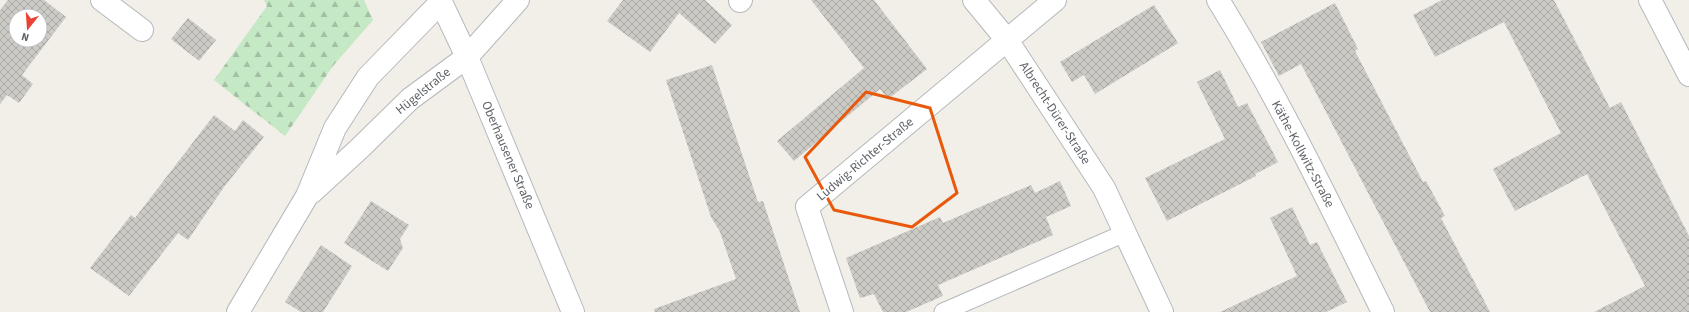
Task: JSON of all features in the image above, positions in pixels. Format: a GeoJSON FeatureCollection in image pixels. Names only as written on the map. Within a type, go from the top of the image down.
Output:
{"type":"FeatureCollection","features":[{"type":"Feature","properties":{"kind":"street"},"geometry":{"type":"LineString","coordinates":[[102,0],[142,30]]}},
{"type":"Feature","properties":{"kind":"street","name":"Hügelstraße"},"geometry":{"type":"LineString","coordinates":[[307,196],[359,149],[410,99],[467,57],[518,0]]}},
{"type":"Feature","properties":{"kind":"street","name":"Albrecht-Dürer-Straße"},"geometry":{"type":"LineString","coordinates":[[974,0],[1007,40],[1104,188],[1162,312]]}},
{"type":"Feature","properties":{"kind":"street"},"geometry":{"type":"LineString","coordinates":[[1007,40],[1055,0]]}},
{"type":"Feature","properties":{"kind":"street","name":"Käthe-Kollwitz-Straße"},"geometry":{"type":"LineString","coordinates":[[1218,0],[1239,34],[1323,189],[1383,312]]}},
{"type":"Feature","properties":{"kind":"street"},"geometry":{"type":"LineString","coordinates":[[1650,0],[1689,75]]}},
{"type":"Feature","properties":{"kind":"street","name":"Hügelstraße"},"geometry":{"type":"LineString","coordinates":[[238,312],[307,196],[335,128],[368,77],[442,1]]}},
{"type":"Feature","properties":{"kind":"street","name":"Oberhausener Straße"},"geometry":{"type":"LineString","coordinates":[[442,1],[467,57],[573,312]]}},
{"type":"Feature","properties":{"kind":"street","name":"Ludwig-Richter-Straße"},"geometry":{"type":"LineString","coordinates":[[842,312],[807,208],[1007,40]]}},
{"type":"Feature","properties":{"kind":"lane"},"geometry":{"type":"LineString","coordinates":[[943,312],[1125,233]]}},
{"type":"Feature","properties":{"kind":"highlighted area"},"geometry":{"type":"Polygon","coordinates":[[[866,92],[930,108],[957,193],[912,227],[834,210],[805,157],[866,92]]]}},
{"type":"Feature","properties":{"kind":"green space"},"geometry":{"type":"Polygon","coordinates":[[[264,0],[364,0],[373,20],[333,66],[285,136],[214,80],[267,6],[264,0]]]}},
{"type":"Feature","properties":{"kind":"building"},"geometry":{"type":"Polygon","coordinates":[[[8,0],[44,0],[66,17],[48,41],[48,8],[8,8],[8,48],[42,48],[22,75],[33,84],[19,103],[7,95],[0,104],[0,10],[8,0]]]}},
{"type":"Feature","properties":{"kind":"building"},"geometry":{"type":"Polygon","coordinates":[[[623,0],[705,0],[732,25],[715,44],[679,13],[650,52],[607,21],[623,0]]]}},
{"type":"Feature","properties":{"kind":"building"},"geometry":{"type":"Polygon","coordinates":[[[811,0],[874,0],[927,69],[888,99],[880,89],[794,161],[777,141],[864,68],[811,0]]]}},
{"type":"Feature","properties":{"kind":"building"},"geometry":{"type":"Polygon","coordinates":[[[1442,0],[1554,0],[1610,108],[1621,102],[1689,236],[1689,312],[1594,312],[1645,286],[1587,174],[1515,211],[1493,169],[1561,133],[1504,22],[1435,57],[1413,15],[1442,0]]]}},
{"type":"Feature","properties":{"kind":"building"},"geometry":{"type":"Polygon","coordinates":[[[1335,3],[1358,49],[1355,51],[1423,182],[1426,181],[1445,216],[1441,218],[1490,312],[1430,312],[1301,64],[1279,76],[1261,42],[1335,3]]]}},
{"type":"Feature","properties":{"kind":"building"},"geometry":{"type":"Polygon","coordinates":[[[1154,5],[1178,43],[1095,94],[1084,75],[1072,82],[1060,62],[1154,5]]]}},
{"type":"Feature","properties":{"kind":"building"},"geometry":{"type":"Polygon","coordinates":[[[188,18],[216,40],[199,61],[171,39],[188,18]]]}},
{"type":"Feature","properties":{"kind":"building"},"geometry":{"type":"Polygon","coordinates":[[[712,65],[758,202],[763,201],[800,312],[655,312],[654,309],[736,279],[720,232],[711,217],[666,80],[712,65]]]}},
{"type":"Feature","properties":{"kind":"building"},"geometry":{"type":"Polygon","coordinates":[[[1220,70],[1238,107],[1247,103],[1278,162],[1255,174],[1256,176],[1167,221],[1145,178],[1225,139],[1197,82],[1220,70]]]}},
{"type":"Feature","properties":{"kind":"building"},"geometry":{"type":"Polygon","coordinates":[[[214,115],[235,131],[243,120],[264,137],[224,187],[188,240],[178,233],[129,296],[90,268],[131,215],[135,218],[214,115]]]}},
{"type":"Feature","properties":{"kind":"building"},"geometry":{"type":"Polygon","coordinates":[[[1060,181],[1071,206],[1046,217],[1053,235],[938,285],[943,296],[906,312],[883,312],[874,294],[860,298],[846,258],[940,217],[943,223],[1031,185],[1035,193],[1060,181]]]}},
{"type":"Feature","properties":{"kind":"building"},"geometry":{"type":"Polygon","coordinates":[[[371,201],[409,225],[400,239],[403,248],[388,271],[344,243],[371,201]]]}},
{"type":"Feature","properties":{"kind":"building"},"geometry":{"type":"Polygon","coordinates":[[[1292,207],[1310,245],[1317,242],[1347,302],[1326,312],[1220,312],[1297,276],[1270,218],[1292,207]]]}},
{"type":"Feature","properties":{"kind":"building"},"geometry":{"type":"Polygon","coordinates":[[[321,245],[352,266],[323,312],[301,312],[285,302],[321,245]]]}}]}
